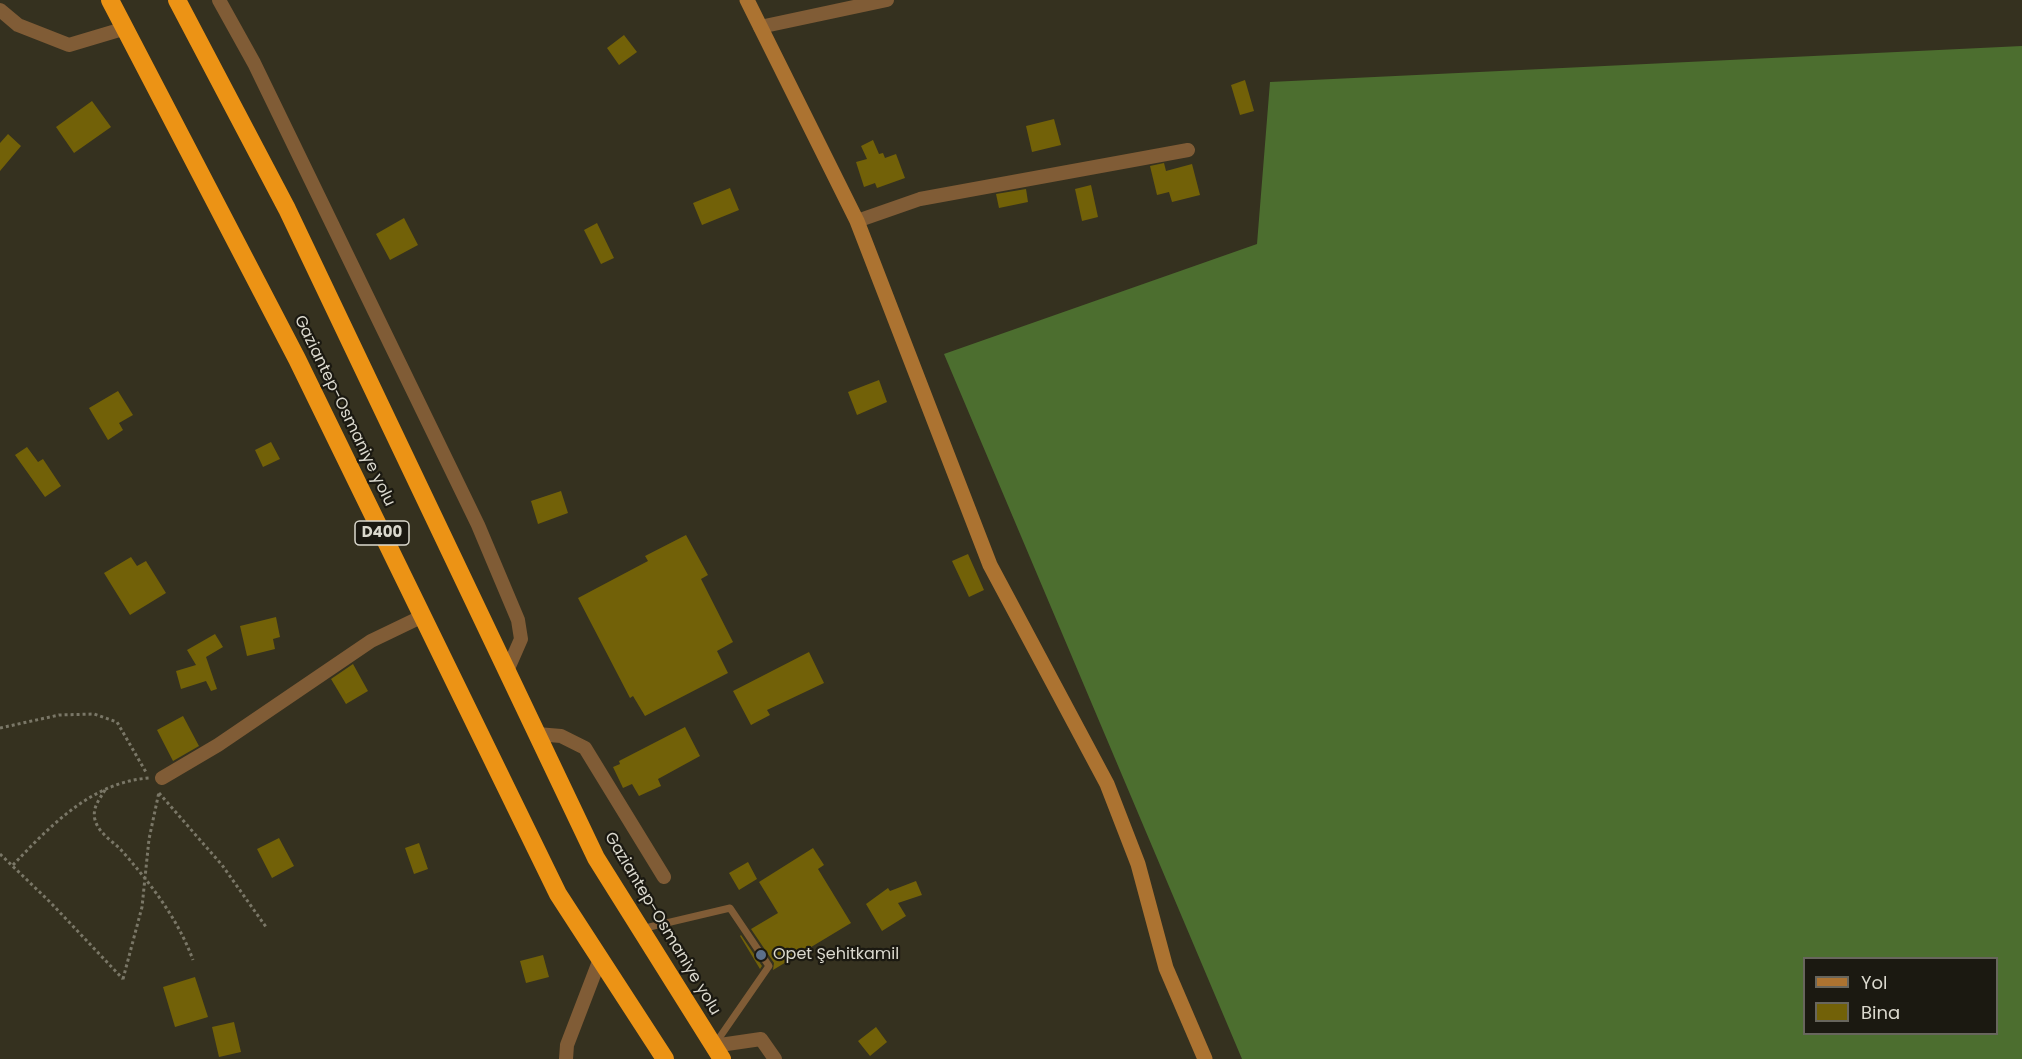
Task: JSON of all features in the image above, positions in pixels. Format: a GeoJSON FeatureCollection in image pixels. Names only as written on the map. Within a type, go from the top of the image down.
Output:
{"type":"FeatureCollection","features":[{"type":"Feature","properties":{"kind":"highway","name":"Gaziantep-Osmaniye yolu"},"geometry":{"type":"LineString","coordinates":[[110,0],[297,359],[558,894],[665,1059]]}},
{"type":"Feature","properties":{"kind":"highway","name":"Gaziantep-Osmaniye yolu"},"geometry":{"type":"LineString","coordinates":[[177,0],[287,209],[596,858],[718,1052]]}},
{"type":"Feature","properties":{"kind":"street"},"geometry":{"type":"LineString","coordinates":[[219,0],[259,73],[478,525],[518,620],[521,639],[507,671]]}},
{"type":"Feature","properties":{"kind":"street"},"geometry":{"type":"LineString","coordinates":[[747,0],[857,221],[990,565],[1107,784],[1138,864],[1166,968],[1205,1059]]}},
{"type":"Feature","properties":{"kind":"street"},"geometry":{"type":"LineString","coordinates":[[760,27],[887,0]]}},
{"type":"Feature","properties":{"kind":"street"},"geometry":{"type":"LineString","coordinates":[[0,10],[18,25],[69,45],[126,28]]}},
{"type":"Feature","properties":{"kind":"street"},"geometry":{"type":"LineString","coordinates":[[857,221],[920,199],[1188,150]]}},
{"type":"Feature","properties":{"kind":"street"},"geometry":{"type":"LineString","coordinates":[[156,778],[218,745],[371,640],[423,616]]}},
{"type":"Feature","properties":{"kind":"street"},"geometry":{"type":"LineString","coordinates":[[537,734],[561,736],[585,747],[664,877]]}},
{"type":"Feature","properties":{"kind":"street"},"geometry":{"type":"LineString","coordinates":[[566,1059],[567,1045],[600,959]]}},
{"type":"Feature","properties":{"kind":"street"},"geometry":{"type":"LineString","coordinates":[[718,1052],[761,1039],[776,1059]]}},
{"type":"Feature","properties":{"kind":"lane"},"geometry":{"type":"LineString","coordinates":[[641,929],[730,908],[769,966],[718,1052]]}},
{"type":"Feature","properties":{"kind":"path"},"geometry":{"type":"LineString","coordinates":[[0,728],[59,716],[94,714],[117,722],[156,778],[159,793],[149,839],[142,907],[123,979],[0,854]]}},
{"type":"Feature","properties":{"kind":"path"},"geometry":{"type":"LineString","coordinates":[[13,866],[41,835],[74,808],[106,789],[131,779],[156,778]]}},
{"type":"Feature","properties":{"kind":"path"},"geometry":{"type":"LineString","coordinates":[[106,789],[95,805],[97,824],[145,879],[178,924],[193,960]]}},
{"type":"Feature","properties":{"kind":"path"},"geometry":{"type":"LineString","coordinates":[[159,793],[222,865],[266,927]]}},
{"type":"Feature","properties":{"kind":"green space"},"geometry":{"type":"Polygon","coordinates":[[[2022,46],[2022,1059],[1242,1059],[944,354],[1257,244],[1270,82],[2022,46]]]}},
{"type":"Feature","properties":{"kind":"building"},"geometry":{"type":"Polygon","coordinates":[[[624,35],[637,52],[619,65],[607,48],[624,35]]]}},
{"type":"Feature","properties":{"kind":"building"},"geometry":{"type":"Polygon","coordinates":[[[1245,80],[1254,111],[1240,115],[1231,85],[1245,80]]]}},
{"type":"Feature","properties":{"kind":"building"},"geometry":{"type":"Polygon","coordinates":[[[92,101],[111,127],[74,153],[56,127],[92,101]]]}},
{"type":"Feature","properties":{"kind":"building"},"geometry":{"type":"Polygon","coordinates":[[[1054,119],[1061,145],[1032,152],[1026,126],[1054,119]]]}},
{"type":"Feature","properties":{"kind":"building"},"geometry":{"type":"Polygon","coordinates":[[[8,134],[21,146],[0,171],[0,143],[8,134]]]}},
{"type":"Feature","properties":{"kind":"building"},"geometry":{"type":"Polygon","coordinates":[[[873,140],[879,154],[883,153],[885,158],[896,154],[905,178],[877,188],[875,183],[864,187],[856,162],[867,159],[861,146],[873,140]]]}},
{"type":"Feature","properties":{"kind":"building"},"geometry":{"type":"Polygon","coordinates":[[[1164,163],[1166,171],[1192,164],[1200,195],[1172,202],[1169,192],[1157,195],[1150,166],[1164,163]]]}},
{"type":"Feature","properties":{"kind":"building"},"geometry":{"type":"Polygon","coordinates":[[[1091,185],[1098,217],[1082,221],[1075,189],[1091,185]]]}},
{"type":"Feature","properties":{"kind":"building"},"geometry":{"type":"Polygon","coordinates":[[[730,188],[739,210],[702,225],[693,203],[730,188]]]}},
{"type":"Feature","properties":{"kind":"building"},"geometry":{"type":"Polygon","coordinates":[[[1026,189],[1028,202],[999,208],[996,194],[1026,189]]]}},
{"type":"Feature","properties":{"kind":"building"},"geometry":{"type":"Polygon","coordinates":[[[404,218],[418,245],[390,260],[376,234],[404,218]]]}},
{"type":"Feature","properties":{"kind":"building"},"geometry":{"type":"Polygon","coordinates":[[[597,223],[614,258],[601,264],[584,230],[597,223]]]}},
{"type":"Feature","properties":{"kind":"building"},"geometry":{"type":"Polygon","coordinates":[[[879,380],[887,402],[857,415],[848,392],[879,380]]]}},
{"type":"Feature","properties":{"kind":"building"},"geometry":{"type":"Polygon","coordinates":[[[118,391],[133,415],[119,423],[123,430],[108,440],[89,408],[118,391]]]}},
{"type":"Feature","properties":{"kind":"building"},"geometry":{"type":"Polygon","coordinates":[[[271,442],[280,459],[263,467],[255,450],[271,442]]]}},
{"type":"Feature","properties":{"kind":"building"},"geometry":{"type":"Polygon","coordinates":[[[27,447],[38,462],[43,459],[61,486],[45,497],[15,455],[27,447]]]}},
{"type":"Feature","properties":{"kind":"building"},"geometry":{"type":"Polygon","coordinates":[[[561,491],[568,513],[538,524],[531,501],[561,491]]]}},
{"type":"Feature","properties":{"kind":"building"},"geometry":{"type":"Polygon","coordinates":[[[686,535],[708,575],[701,579],[733,642],[717,651],[728,673],[645,716],[633,696],[630,698],[578,598],[648,561],[645,556],[686,535]]]}},
{"type":"Feature","properties":{"kind":"building"},"geometry":{"type":"Polygon","coordinates":[[[968,554],[984,590],[969,597],[952,561],[968,554]]]}},
{"type":"Feature","properties":{"kind":"building"},"geometry":{"type":"Polygon","coordinates":[[[131,557],[137,566],[146,561],[166,593],[130,615],[104,573],[131,557]]]}},
{"type":"Feature","properties":{"kind":"building"},"geometry":{"type":"Polygon","coordinates":[[[276,617],[280,637],[273,639],[275,649],[247,656],[240,626],[276,617]]]}},
{"type":"Feature","properties":{"kind":"building"},"geometry":{"type":"Polygon","coordinates":[[[215,634],[223,647],[206,657],[217,689],[211,691],[206,681],[181,689],[176,671],[196,665],[187,650],[215,634]]]}},
{"type":"Feature","properties":{"kind":"building"},"geometry":{"type":"Polygon","coordinates":[[[809,652],[824,683],[767,710],[770,715],[751,725],[733,691],[809,652]]]}},
{"type":"Feature","properties":{"kind":"building"},"geometry":{"type":"Polygon","coordinates":[[[353,664],[368,691],[346,704],[331,679],[353,664]]]}},
{"type":"Feature","properties":{"kind":"building"},"geometry":{"type":"Polygon","coordinates":[[[183,716],[199,746],[173,761],[157,730],[183,716]]]}},
{"type":"Feature","properties":{"kind":"building"},"geometry":{"type":"Polygon","coordinates":[[[685,727],[700,756],[658,779],[661,786],[639,796],[632,784],[623,788],[613,767],[620,764],[619,761],[685,727]]]}},
{"type":"Feature","properties":{"kind":"building"},"geometry":{"type":"Polygon","coordinates":[[[279,838],[294,866],[272,878],[257,849],[279,838]]]}},
{"type":"Feature","properties":{"kind":"building"},"geometry":{"type":"Polygon","coordinates":[[[419,843],[428,869],[414,874],[405,848],[419,843]]]}},
{"type":"Feature","properties":{"kind":"building"},"geometry":{"type":"Polygon","coordinates":[[[813,848],[824,865],[818,869],[851,923],[773,970],[774,963],[751,929],[778,913],[759,882],[813,848]]]}},
{"type":"Feature","properties":{"kind":"building"},"geometry":{"type":"Polygon","coordinates":[[[748,862],[757,879],[739,890],[729,873],[748,862]]]}},
{"type":"Feature","properties":{"kind":"building"},"geometry":{"type":"Polygon","coordinates":[[[916,881],[922,895],[898,903],[906,916],[882,931],[866,904],[888,888],[890,891],[916,881]]]}},
{"type":"Feature","properties":{"kind":"building"},"geometry":{"type":"Polygon","coordinates":[[[740,936],[762,966],[760,969],[740,936]]]}},
{"type":"Feature","properties":{"kind":"building"},"geometry":{"type":"Polygon","coordinates":[[[543,955],[549,977],[526,983],[520,961],[543,955]]]}},
{"type":"Feature","properties":{"kind":"building"},"geometry":{"type":"Polygon","coordinates":[[[195,977],[208,1017],[175,1027],[163,987],[195,977]]]}},
{"type":"Feature","properties":{"kind":"building"},"geometry":{"type":"Polygon","coordinates":[[[234,1022],[241,1052],[219,1057],[212,1027],[234,1022]]]}},
{"type":"Feature","properties":{"kind":"building"},"geometry":{"type":"Polygon","coordinates":[[[876,1027],[887,1042],[870,1056],[858,1041],[876,1027]]]}},
{"type":"Feature","properties":{"kind":"place","name":"Opet Şehitkamil"},"geometry":{"type":"Point","coordinates":[761,955]}}]}
